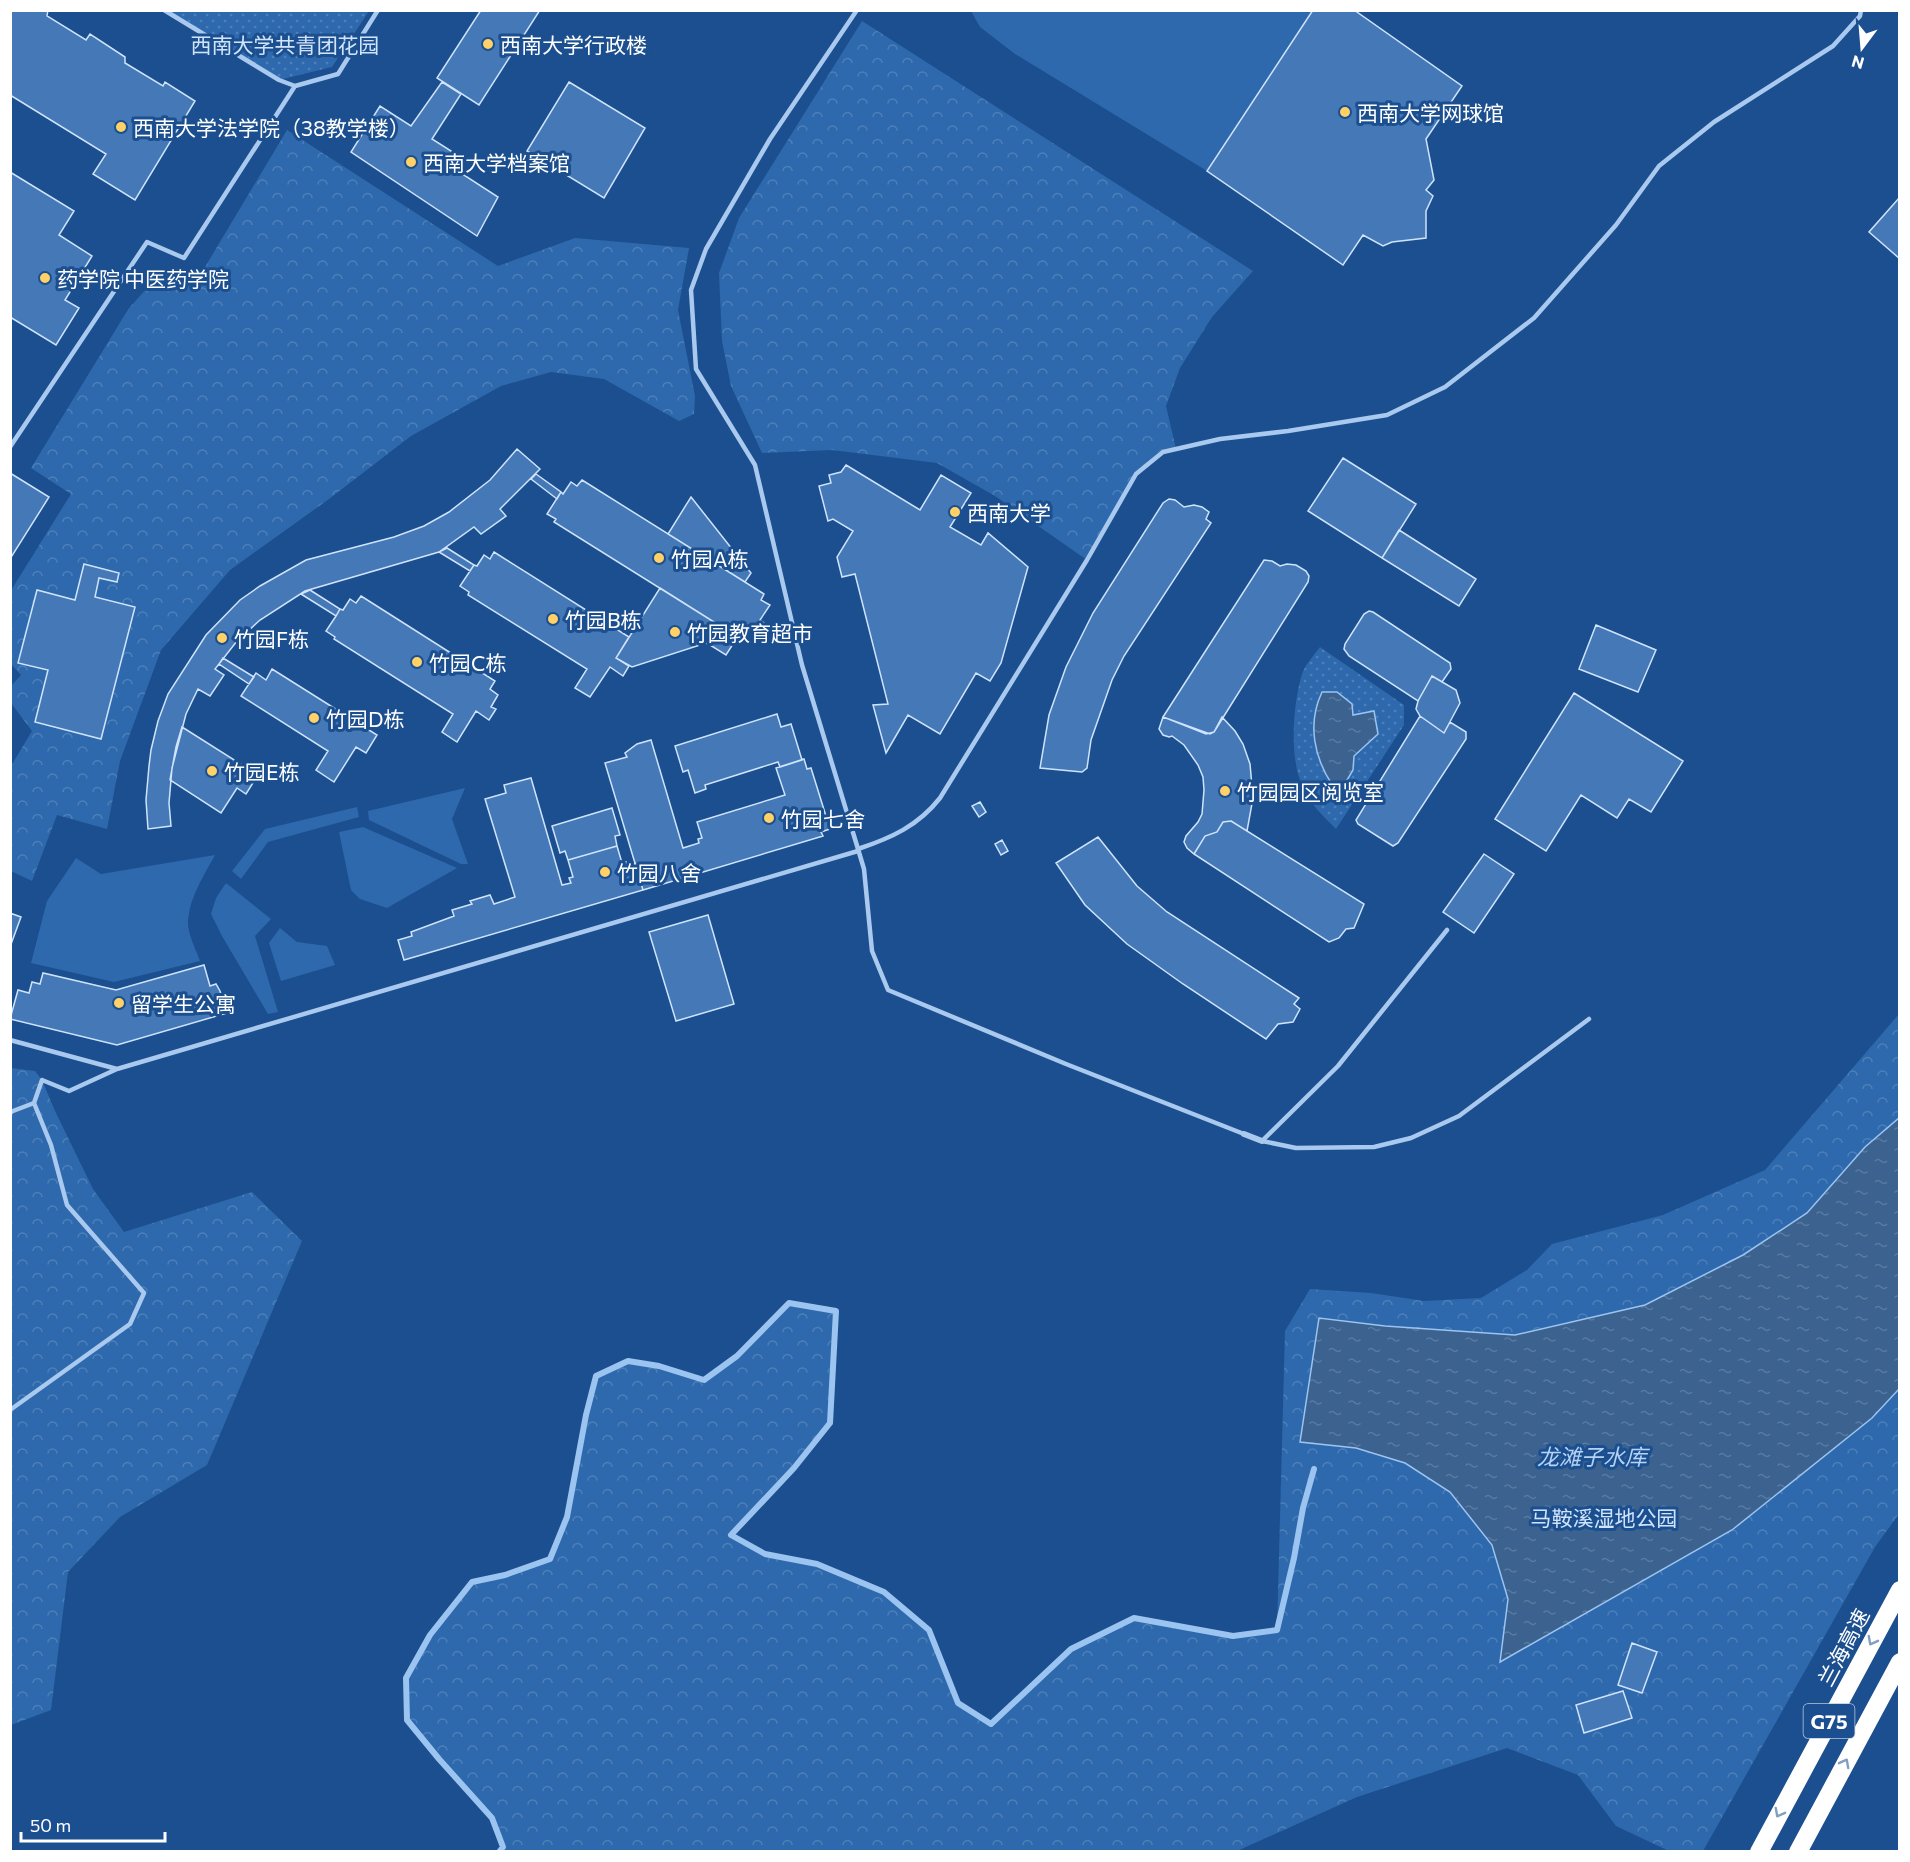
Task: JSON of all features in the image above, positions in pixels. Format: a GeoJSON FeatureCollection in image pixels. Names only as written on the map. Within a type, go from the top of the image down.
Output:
{"type":"FeatureCollection","features":[{"type":"Feature","properties":{"kind":"highway","name":"兰海高速"},"geometry":{"type":"LineString","coordinates":[[1759,1851],[1899,1590]]}},
{"type":"Feature","properties":{"kind":"highway","name":"G75"},"geometry":{"type":"LineString","coordinates":[[1798,1851],[1899,1662]]}},
{"type":"Feature","properties":{"kind":"street"},"geometry":{"type":"LineString","coordinates":[[1244,1134],[1262,1141]]}},
{"type":"Feature","properties":{"kind":"lane"},"geometry":{"type":"LineString","coordinates":[[164,10],[279,80],[295,86],[338,74],[378,10]]}},
{"type":"Feature","properties":{"kind":"lane"},"geometry":{"type":"LineString","coordinates":[[857,10],[770,139],[706,249],[691,290],[696,369],[755,465],[802,665],[864,869],[872,951],[888,990],[1066,1065],[1244,1134]]}},
{"type":"Feature","properties":{"kind":"lane"},"geometry":{"type":"LineString","coordinates":[[10,1410],[130,1324],[144,1293],[67,1205],[51,1145],[34,1103],[42,1080],[69,1091],[117,1068],[858,850],[902,832],[930,811],[940,798],[1087,560],[1136,474],[1163,452],[1220,439],[1387,415],[1445,387],[1534,318],[1616,225],[1659,166],[1714,122],[1833,46],[1860,16],[1862,10]]}},
{"type":"Feature","properties":{"kind":"lane"},"geometry":{"type":"LineString","coordinates":[[10,447],[147,242],[184,258],[295,86]]}},
{"type":"Feature","properties":{"kind":"lane"},"geometry":{"type":"LineString","coordinates":[[1262,1141],[1338,1066],[1447,930]]}},
{"type":"Feature","properties":{"kind":"lane"},"geometry":{"type":"LineString","coordinates":[[1262,1141],[1296,1148],[1374,1147],[1411,1138],[1459,1116],[1589,1019]]}},
{"type":"Feature","properties":{"kind":"lane"},"geometry":{"type":"LineString","coordinates":[[10,1040],[117,1068]]}},
{"type":"Feature","properties":{"kind":"lane"},"geometry":{"type":"LineString","coordinates":[[10,1113],[34,1103]]}},
{"type":"Feature","properties":{"kind":"green space","name":"西南大学共青团花园"},"geometry":{"type":"Polygon","coordinates":[[[164,11],[369,11],[332,67],[279,80],[164,11]]]}},
{"type":"Feature","properties":{"kind":"green space"},"geometry":{"type":"Polygon","coordinates":[[[971,11],[1313,11],[1207,171],[1015,54],[980,27],[971,11]]]}},
{"type":"Feature","properties":{"kind":"green space"},"geometry":{"type":"Polygon","coordinates":[[[862,21],[1253,271],[1212,317],[1180,368],[1166,406],[1176,449],[1160,451],[1136,474],[1087,560],[995,496],[937,463],[832,450],[762,453],[731,386],[722,341],[719,273],[739,218],[862,21]]]}},
{"type":"Feature","properties":{"kind":"green space"},"geometry":{"type":"Polygon","coordinates":[[[287,130],[498,266],[575,238],[689,248],[678,310],[695,396],[694,414],[679,421],[604,379],[551,372],[501,386],[411,436],[329,499],[230,570],[161,650],[120,761],[107,829],[57,815],[32,881],[11,871],[11,766],[32,731],[11,703],[11,686],[21,675],[11,664],[10,592],[71,494],[31,468],[129,308],[160,274],[202,272],[287,130]]]}},
{"type":"Feature","properties":{"kind":"green space"},"geometry":{"type":"Polygon","coordinates":[[[1320,647],[1404,705],[1404,725],[1336,829],[1308,798],[1295,760],[1294,730],[1299,686],[1307,664],[1320,647]]]}},
{"type":"Feature","properties":{"kind":"green space"},"geometry":{"type":"Polygon","coordinates":[[[465,788],[452,819],[468,864],[461,864],[369,820],[368,811],[465,788]]]}},
{"type":"Feature","properties":{"kind":"green space"},"geometry":{"type":"Polygon","coordinates":[[[357,807],[359,817],[268,842],[241,879],[232,871],[265,829],[357,807]]]}},
{"type":"Feature","properties":{"kind":"green space"},"geometry":{"type":"Polygon","coordinates":[[[363,827],[457,868],[387,908],[360,899],[351,890],[339,832],[363,827]]]}},
{"type":"Feature","properties":{"kind":"green space"},"geometry":{"type":"Polygon","coordinates":[[[215,855],[197,889],[189,916],[190,934],[200,961],[114,982],[31,963],[47,901],[76,858],[101,874],[215,855]]]}},
{"type":"Feature","properties":{"kind":"green space"},"geometry":{"type":"Polygon","coordinates":[[[226,883],[271,919],[255,936],[278,1012],[268,1014],[211,914],[216,898],[226,883]]]}},
{"type":"Feature","properties":{"kind":"green space"},"geometry":{"type":"Polygon","coordinates":[[[280,928],[297,942],[327,946],[335,965],[281,981],[269,943],[280,928]]]}},
{"type":"Feature","properties":{"kind":"green space","name":"马鞍溪湿地公园"},"geometry":{"type":"Polygon","coordinates":[[[1899,1014],[1899,1514],[1875,1547],[1703,1851],[1669,1851],[1616,1826],[1578,1775],[1507,1748],[1357,1797],[1237,1851],[499,1851],[503,1847],[492,1818],[407,1720],[406,1678],[430,1635],[472,1582],[505,1575],[551,1558],[567,1517],[586,1415],[596,1376],[628,1361],[659,1366],[704,1380],[737,1356],[789,1303],[836,1311],[830,1423],[794,1468],[732,1535],[765,1554],[817,1564],[884,1592],[929,1630],[958,1703],[992,1724],[1071,1649],[1134,1618],[1233,1636],[1277,1630],[1285,1331],[1310,1289],[1371,1293],[1424,1301],[1481,1298],[1527,1270],[1552,1244],[1663,1215],[1765,1170],[1899,1014]]]}},
{"type":"Feature","properties":{"kind":"green space"},"geometry":{"type":"Polygon","coordinates":[[[11,1068],[35,1071],[42,1080],[93,1189],[124,1232],[252,1192],[302,1241],[207,1465],[120,1517],[68,1572],[51,1710],[11,1725],[11,1068]]]}},
{"type":"Feature","properties":{"kind":"water"},"geometry":{"type":"Polygon","coordinates":[[[1322,692],[1337,692],[1352,704],[1353,715],[1374,711],[1378,734],[1354,756],[1353,770],[1343,787],[1333,786],[1317,752],[1315,716],[1322,692]]]}},
{"type":"Feature","properties":{"kind":"water","name":"龙滩子水库"},"geometry":{"type":"Polygon","coordinates":[[[1899,1118],[1899,1389],[1872,1418],[1732,1530],[1500,1662],[1508,1599],[1492,1545],[1450,1492],[1405,1463],[1356,1448],[1300,1442],[1319,1318],[1385,1326],[1515,1335],[1645,1305],[1743,1255],[1807,1213],[1865,1147],[1899,1118]]]}},
{"type":"Feature","properties":{"kind":"building","name":"西南大学法学院（38教学楼）"},"geometry":{"type":"Polygon","coordinates":[[[10,10],[48,10],[47,16],[86,40],[90,34],[125,57],[125,63],[163,86],[165,82],[195,101],[135,200],[93,174],[106,154],[10,95],[10,10]]]}},
{"type":"Feature","properties":{"kind":"building","name":"西南大学行政楼"},"geometry":{"type":"Polygon","coordinates":[[[481,10],[540,10],[479,105],[437,78],[481,10]]]}},
{"type":"Feature","properties":{"kind":"building","name":"西南大学网球馆"},"geometry":{"type":"Polygon","coordinates":[[[1313,10],[1354,10],[1462,86],[1426,139],[1434,180],[1426,190],[1433,196],[1426,211],[1426,238],[1392,242],[1383,246],[1363,235],[1343,265],[1207,171],[1313,10]]]}},
{"type":"Feature","properties":{"kind":"building","name":"西南大学档案馆"},"geometry":{"type":"Polygon","coordinates":[[[442,82],[461,94],[432,139],[459,156],[453,168],[498,197],[477,236],[351,152],[380,106],[411,126],[442,82]]]}},
{"type":"Feature","properties":{"kind":"building"},"geometry":{"type":"Polygon","coordinates":[[[569,82],[645,128],[604,198],[527,151],[569,82]]]}},
{"type":"Feature","properties":{"kind":"building","name":"药学院 中医药学院"},"geometry":{"type":"Polygon","coordinates":[[[10,172],[74,211],[59,235],[92,256],[65,300],[79,308],[56,345],[10,317],[10,172]]]}},
{"type":"Feature","properties":{"kind":"building"},"geometry":{"type":"Polygon","coordinates":[[[1900,197],[1900,259],[1869,232],[1900,197]]]}},
{"type":"Feature","properties":{"kind":"building","name":"竹园F栋"},"geometry":{"type":"Polygon","coordinates":[[[517,449],[540,469],[500,509],[506,516],[481,534],[474,527],[439,552],[305,591],[260,620],[237,641],[215,669],[224,675],[210,696],[198,689],[186,714],[172,768],[169,803],[171,826],[148,829],[146,800],[149,766],[158,721],[168,694],[206,635],[240,600],[306,560],[394,537],[424,526],[449,512],[490,480],[517,449]]]}},
{"type":"Feature","properties":{"kind":"building"},"geometry":{"type":"Polygon","coordinates":[[[1343,458],[1416,504],[1382,558],[1308,511],[1343,458]]]}},
{"type":"Feature","properties":{"kind":"building"},"geometry":{"type":"Polygon","coordinates":[[[846,465],[920,510],[941,475],[971,493],[950,527],[981,545],[988,533],[1028,567],[1001,663],[990,681],[976,673],[940,734],[908,715],[886,753],[873,705],[888,704],[855,574],[842,577],[837,557],[853,531],[833,519],[828,521],[819,486],[831,483],[829,475],[841,472],[846,465]]]}},
{"type":"Feature","properties":{"kind":"building"},"geometry":{"type":"Polygon","coordinates":[[[10,473],[49,497],[10,559],[10,473]]]}},
{"type":"Feature","properties":{"kind":"building"},"geometry":{"type":"Polygon","coordinates":[[[536,474],[561,492],[557,499],[531,479],[536,474]]]}},
{"type":"Feature","properties":{"kind":"building","name":"竹园A栋"},"geometry":{"type":"Polygon","coordinates":[[[582,480],[764,594],[761,600],[770,605],[760,620],[764,623],[758,633],[745,625],[726,655],[710,645],[722,627],[554,522],[556,519],[547,514],[561,492],[563,494],[571,482],[577,486],[582,480]]]}},
{"type":"Feature","properties":{"kind":"building"},"geometry":{"type":"Polygon","coordinates":[[[691,497],[751,573],[745,582],[668,534],[691,497]]]}},
{"type":"Feature","properties":{"kind":"building"},"geometry":{"type":"Polygon","coordinates":[[[1169,499],[1175,500],[1184,507],[1194,505],[1202,507],[1209,512],[1206,519],[1211,523],[1124,656],[1112,680],[1091,740],[1087,768],[1082,772],[1040,768],[1049,715],[1066,667],[1093,613],[1163,503],[1169,499]]]}},
{"type":"Feature","properties":{"kind":"building"},"geometry":{"type":"Polygon","coordinates":[[[1399,530],[1476,579],[1459,606],[1382,558],[1399,530]]]}},
{"type":"Feature","properties":{"kind":"building"},"geometry":{"type":"Polygon","coordinates":[[[447,548],[474,565],[470,571],[439,552],[447,548]]]}},
{"type":"Feature","properties":{"kind":"building","name":"竹园B栋"},"geometry":{"type":"Polygon","coordinates":[[[494,552],[629,637],[616,658],[629,666],[623,676],[610,667],[590,697],[575,688],[587,669],[468,595],[469,592],[460,586],[484,555],[490,559],[494,552]]]}},
{"type":"Feature","properties":{"kind":"building"},"geometry":{"type":"Polygon","coordinates":[[[1264,560],[1272,561],[1280,566],[1296,565],[1306,571],[1309,576],[1308,582],[1214,732],[1206,734],[1163,717],[1264,560]]]}},
{"type":"Feature","properties":{"kind":"building"},"geometry":{"type":"Polygon","coordinates":[[[84,564],[119,573],[117,582],[99,578],[95,597],[135,607],[101,739],[35,722],[48,670],[18,663],[37,590],[75,600],[84,564]]]}},
{"type":"Feature","properties":{"kind":"building","name":"竹园教育超市"},"geometry":{"type":"Polygon","coordinates":[[[660,588],[722,627],[710,645],[706,643],[632,667],[616,658],[660,588]]]}},
{"type":"Feature","properties":{"kind":"building"},"geometry":{"type":"Polygon","coordinates":[[[310,590],[340,609],[336,616],[301,594],[310,590]]]}},
{"type":"Feature","properties":{"kind":"building","name":"竹园C栋"},"geometry":{"type":"Polygon","coordinates":[[[361,596],[495,681],[490,689],[498,695],[491,707],[496,709],[489,720],[476,711],[457,742],[442,732],[453,714],[334,639],[335,637],[326,631],[340,609],[343,610],[350,599],[356,603],[361,596]]]}},
{"type":"Feature","properties":{"kind":"building"},"geometry":{"type":"Polygon","coordinates":[[[1369,611],[1450,663],[1451,669],[1442,682],[1432,676],[1418,701],[1349,656],[1344,649],[1364,614],[1369,611]]]}},
{"type":"Feature","properties":{"kind":"building"},"geometry":{"type":"Polygon","coordinates":[[[1596,625],[1656,650],[1638,692],[1579,669],[1596,625]]]}},
{"type":"Feature","properties":{"kind":"building"},"geometry":{"type":"Polygon","coordinates":[[[223,658],[254,677],[249,684],[219,664],[223,658]]]}},
{"type":"Feature","properties":{"kind":"building","name":"竹园D栋"},"geometry":{"type":"Polygon","coordinates":[[[272,669],[377,735],[366,753],[356,747],[334,782],[316,770],[328,751],[241,696],[256,673],[266,680],[272,669]]]}},
{"type":"Feature","properties":{"kind":"building"},"geometry":{"type":"Polygon","coordinates":[[[1432,676],[1456,690],[1460,703],[1444,733],[1420,716],[1416,709],[1432,676]]]}},
{"type":"Feature","properties":{"kind":"building"},"geometry":{"type":"Polygon","coordinates":[[[1574,693],[1683,761],[1651,812],[1629,799],[1617,818],[1581,795],[1546,851],[1495,819],[1574,693]]]}},
{"type":"Feature","properties":{"kind":"building"},"geometry":{"type":"Polygon","coordinates":[[[777,714],[781,727],[791,724],[802,760],[780,767],[778,762],[705,785],[706,789],[695,793],[688,770],[683,772],[675,746],[777,714]]]}},
{"type":"Feature","properties":{"kind":"building"},"geometry":{"type":"Polygon","coordinates":[[[1420,716],[1444,733],[1450,722],[1466,732],[1466,739],[1398,843],[1393,846],[1358,824],[1356,820],[1420,716]]]}},
{"type":"Feature","properties":{"kind":"building"},"geometry":{"type":"Polygon","coordinates":[[[1163,717],[1210,734],[1214,732],[1222,717],[1235,731],[1243,744],[1250,764],[1253,798],[1247,831],[1231,821],[1223,822],[1217,832],[1205,836],[1194,854],[1187,848],[1184,842],[1186,836],[1202,814],[1203,777],[1198,765],[1184,745],[1172,736],[1163,735],[1159,729],[1163,717]]]}},
{"type":"Feature","properties":{"kind":"building","name":"竹园E栋"},"geometry":{"type":"Polygon","coordinates":[[[182,727],[258,775],[246,794],[237,788],[221,813],[170,780],[182,727]]]}},
{"type":"Feature","properties":{"kind":"building","name":"竹园七舍"},"geometry":{"type":"Polygon","coordinates":[[[651,740],[683,848],[699,843],[698,839],[702,838],[697,822],[785,795],[776,768],[804,759],[807,769],[811,768],[830,829],[821,832],[823,836],[643,890],[605,763],[627,757],[625,753],[637,744],[651,740]]]}},
{"type":"Feature","properties":{"kind":"building","name":"竹园八舍"},"geometry":{"type":"Polygon","coordinates":[[[531,778],[562,885],[571,883],[569,878],[573,877],[568,860],[617,846],[622,863],[626,862],[627,866],[635,863],[643,890],[404,960],[398,940],[412,936],[411,932],[454,916],[452,910],[472,904],[470,901],[490,895],[494,904],[515,897],[485,799],[506,793],[504,785],[531,778]]]}},
{"type":"Feature","properties":{"kind":"building"},"geometry":{"type":"Polygon","coordinates":[[[980,802],[986,812],[979,817],[972,806],[980,802]]]}},
{"type":"Feature","properties":{"kind":"building"},"geometry":{"type":"Polygon","coordinates":[[[612,808],[620,835],[615,836],[617,846],[568,860],[565,851],[560,853],[552,826],[612,808]]]}},
{"type":"Feature","properties":{"kind":"building"},"geometry":{"type":"Polygon","coordinates":[[[1231,821],[1364,904],[1354,928],[1346,929],[1339,938],[1329,942],[1194,854],[1205,836],[1217,832],[1223,822],[1231,821]]]}},
{"type":"Feature","properties":{"kind":"building"},"geometry":{"type":"Polygon","coordinates":[[[1098,837],[1137,886],[1167,912],[1299,998],[1294,1004],[1300,1009],[1293,1022],[1278,1024],[1266,1039],[1127,944],[1085,905],[1056,863],[1098,837]]]}},
{"type":"Feature","properties":{"kind":"building"},"geometry":{"type":"Polygon","coordinates":[[[1002,840],[1008,851],[1001,855],[995,844],[1002,840]]]}},
{"type":"Feature","properties":{"kind":"building"},"geometry":{"type":"Polygon","coordinates":[[[1484,854],[1514,874],[1474,933],[1443,912],[1484,854]]]}},
{"type":"Feature","properties":{"kind":"building"},"geometry":{"type":"Polygon","coordinates":[[[10,913],[21,917],[10,947],[10,913]]]}},
{"type":"Feature","properties":{"kind":"building"},"geometry":{"type":"Polygon","coordinates":[[[708,915],[734,1004],[676,1021],[649,932],[708,915]]]}},
{"type":"Feature","properties":{"kind":"building","name":"留学生公寓"},"geometry":{"type":"Polygon","coordinates":[[[204,965],[210,986],[216,984],[227,1013],[117,1045],[10,1019],[18,990],[29,993],[32,982],[40,984],[43,973],[116,990],[204,965]]]}},
{"type":"Feature","properties":{"kind":"building"},"geometry":{"type":"Polygon","coordinates":[[[1632,1643],[1657,1652],[1642,1693],[1618,1685],[1632,1643]]]}},
{"type":"Feature","properties":{"kind":"building"},"geometry":{"type":"Polygon","coordinates":[[[1623,1691],[1632,1718],[1584,1733],[1576,1705],[1623,1691]]]}},
{"type":"Feature","properties":{"kind":"waterway"},"geometry":{"type":"LineString","coordinates":[[499,1852],[503,1847],[492,1818],[407,1720],[406,1678],[430,1635],[472,1582],[505,1575],[550,1559],[567,1517],[586,1415],[596,1376],[628,1361],[659,1366],[704,1380],[737,1356],[789,1303],[836,1311],[830,1423],[794,1468],[731,1535],[765,1554],[817,1564],[884,1592],[929,1630],[958,1703],[991,1724],[1071,1649],[1134,1618],[1233,1636],[1277,1630],[1303,1508],[1314,1469]]}},
{"type":"Feature","properties":{"kind":"place","name":"西南大学行政楼"},"geometry":{"type":"Point","coordinates":[488,44]}},
{"type":"Feature","properties":{"kind":"place","name":"西南大学网球馆"},"geometry":{"type":"Point","coordinates":[1345,112]}},
{"type":"Feature","properties":{"kind":"place","name":"西南大学法学院（38教学楼）"},"geometry":{"type":"Point","coordinates":[121,127]}},
{"type":"Feature","properties":{"kind":"place","name":"西南大学档案馆"},"geometry":{"type":"Point","coordinates":[411,162]}},
{"type":"Feature","properties":{"kind":"place","name":"药学院 中医药学院"},"geometry":{"type":"Point","coordinates":[45,278]}},
{"type":"Feature","properties":{"kind":"place","name":"西南大学"},"geometry":{"type":"Point","coordinates":[955,512]}},
{"type":"Feature","properties":{"kind":"place","name":"竹园A栋"},"geometry":{"type":"Point","coordinates":[659,558]}},
{"type":"Feature","properties":{"kind":"place","name":"竹园B栋"},"geometry":{"type":"Point","coordinates":[553,619]}},
{"type":"Feature","properties":{"kind":"place","name":"竹园教育超市"},"geometry":{"type":"Point","coordinates":[675,632]}},
{"type":"Feature","properties":{"kind":"place","name":"竹园F栋"},"geometry":{"type":"Point","coordinates":[222,638]}},
{"type":"Feature","properties":{"kind":"place","name":"竹园C栋"},"geometry":{"type":"Point","coordinates":[417,662]}},
{"type":"Feature","properties":{"kind":"place","name":"竹园D栋"},"geometry":{"type":"Point","coordinates":[314,718]}},
{"type":"Feature","properties":{"kind":"place","name":"竹园E栋"},"geometry":{"type":"Point","coordinates":[212,771]}},
{"type":"Feature","properties":{"kind":"place","name":"竹园园区阅览室"},"geometry":{"type":"Point","coordinates":[1225,791]}},
{"type":"Feature","properties":{"kind":"place","name":"竹园七舍"},"geometry":{"type":"Point","coordinates":[769,818]}},
{"type":"Feature","properties":{"kind":"place","name":"竹园八舍"},"geometry":{"type":"Point","coordinates":[605,872]}},
{"type":"Feature","properties":{"kind":"place","name":"留学生公寓"},"geometry":{"type":"Point","coordinates":[119,1003]}}]}
